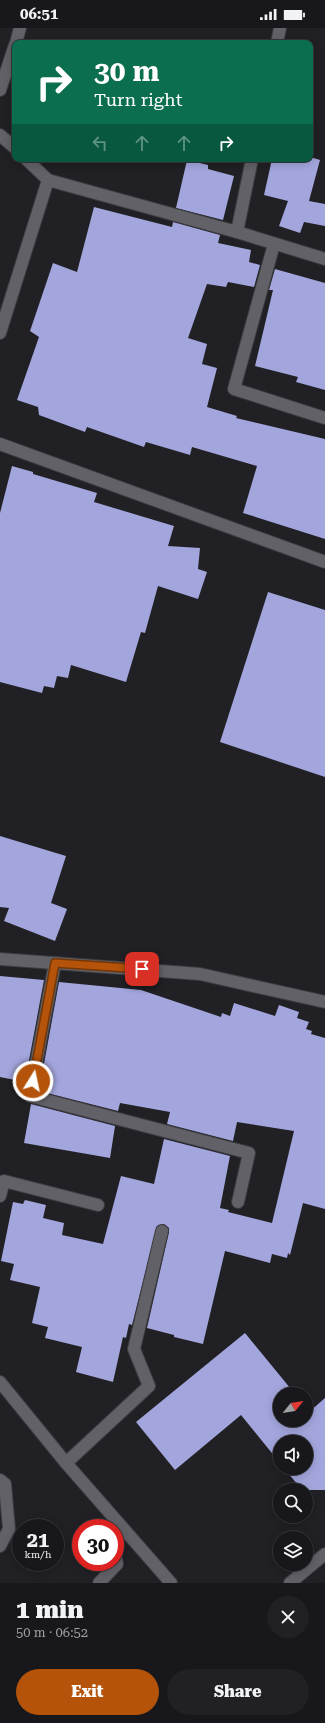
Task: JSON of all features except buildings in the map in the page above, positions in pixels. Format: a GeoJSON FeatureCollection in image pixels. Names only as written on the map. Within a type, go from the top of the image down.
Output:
{"type":"FeatureCollection","features":[{"type":"Feature","properties":{"kind":"street"},"geometry":{"type":"LineString","coordinates":[[16,40],[20,28]]}},
{"type":"Feature","properties":{"kind":"street"},"geometry":{"type":"LineString","coordinates":[[278,40],[280,28]]}},
{"type":"Feature","properties":{"kind":"street"},"geometry":{"type":"LineString","coordinates":[[0,90],[12,53]]}},
{"type":"Feature","properties":{"kind":"street"},"geometry":{"type":"LineString","coordinates":[[0,135],[12,145]]}},
{"type":"Feature","properties":{"kind":"street"},"geometry":{"type":"LineString","coordinates":[[29,162],[48,180],[237,232],[325,259]]}},
{"type":"Feature","properties":{"kind":"street"},"geometry":{"type":"LineString","coordinates":[[237,232],[251,162]]}},
{"type":"Feature","properties":{"kind":"street"},"geometry":{"type":"LineString","coordinates":[[0,333],[48,180]]}},
{"type":"Feature","properties":{"kind":"street"},"geometry":{"type":"LineString","coordinates":[[274,244],[234,389],[325,418]]}},
{"type":"Feature","properties":{"kind":"street"},"geometry":{"type":"LineString","coordinates":[[0,444],[325,562]]}},
{"type":"Feature","properties":{"kind":"street"},"geometry":{"type":"LineString","coordinates":[[0,959],[200,974],[325,1002]]}},
{"type":"Feature","properties":{"kind":"street"},"geometry":{"type":"LineString","coordinates":[[55,963],[30,1096],[249,1153],[238,1202]]}},
{"type":"Feature","properties":{"kind":"street"},"geometry":{"type":"LineString","coordinates":[[0,1196],[4,1181],[98,1205]]}},
{"type":"Feature","properties":{"kind":"street"},"geometry":{"type":"LineString","coordinates":[[66,1463],[149,1386],[134,1349],[162,1231]]}},
{"type":"Feature","properties":{"kind":"street"},"geometry":{"type":"LineString","coordinates":[[0,1382],[66,1463],[170,1583]]}},
{"type":"Feature","properties":{"kind":"street"},"geometry":{"type":"LineString","coordinates":[[0,1480],[5,1484],[9,1529],[0,1546]]}},
{"type":"Feature","properties":{"kind":"street"},"geometry":{"type":"LineString","coordinates":[[106,1510],[108,1519]]}},
{"type":"Feature","properties":{"kind":"street"},"geometry":{"type":"LineString","coordinates":[[290,1583],[325,1554]]}},
{"type":"Feature","properties":{"kind":"street"},"geometry":{"type":"LineString","coordinates":[[99,1583],[110,1571]]}},
{"type":"Feature","properties":{"kind":"route"},"geometry":{"type":"LineString","coordinates":[[33,1081],[55,963],[142,969]]}}]}
